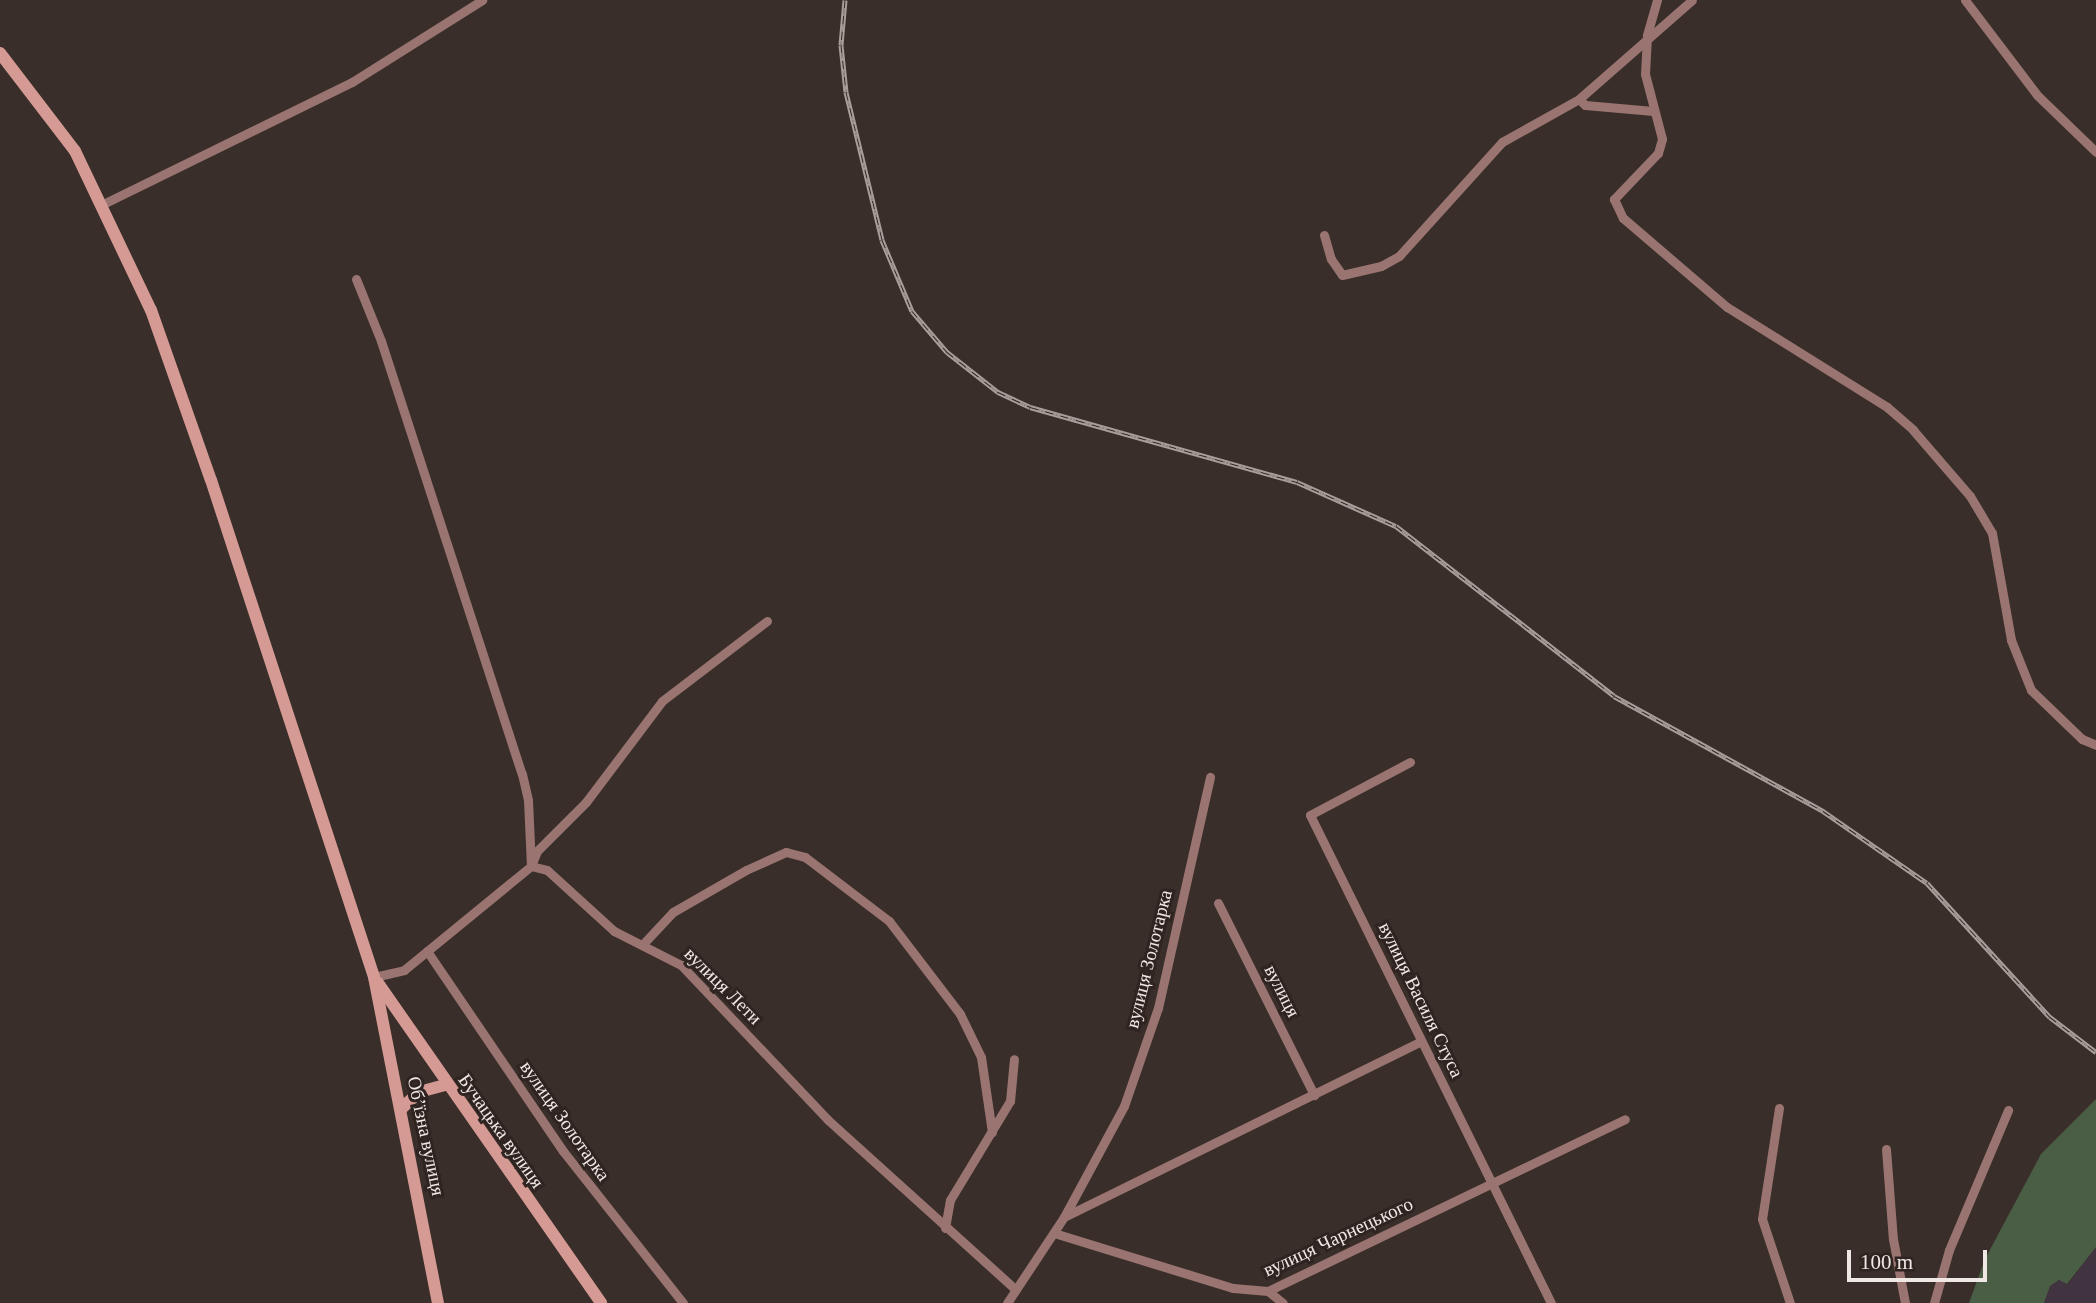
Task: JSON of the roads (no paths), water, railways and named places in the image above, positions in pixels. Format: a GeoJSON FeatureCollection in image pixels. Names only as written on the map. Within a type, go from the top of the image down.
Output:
{"type":"FeatureCollection","features":[{"type":"Feature","properties":{"kind":"main road"},"geometry":{"type":"LineString","coordinates":[[0,53],[75,151],[151,310],[374,977]]}},
{"type":"Feature","properties":{"kind":"main road","name":"Бучацька вулиця"},"geometry":{"type":"LineString","coordinates":[[374,977],[445,1085],[601,1303]]}},
{"type":"Feature","properties":{"kind":"main road","name":"Обʼїзна вулиця"},"geometry":{"type":"LineString","coordinates":[[374,977],[438,1303]]}},
{"type":"Feature","properties":{"kind":"main road"},"geometry":{"type":"LineString","coordinates":[[401,1109],[419,1092],[445,1085]]}},
{"type":"Feature","properties":{"kind":"street"},"geometry":{"type":"LineString","coordinates":[[101,205],[352,82],[482,0]]}},
{"type":"Feature","properties":{"kind":"street"},"geometry":{"type":"LineString","coordinates":[[1657,0],[1647,41],[1646,74],[1660,146],[1614,199],[1623,218],[1727,307],[1886,407],[1913,430],[1970,496],[1992,533],[2011,640],[2031,690],[2082,739],[2096,745]]}},
{"type":"Feature","properties":{"kind":"street"},"geometry":{"type":"LineString","coordinates":[[1324,236],[1331,259],[1342,275],[1381,266],[1398,256],[1502,142],[1579,99],[1692,0]]}},
{"type":"Feature","properties":{"kind":"street"},"geometry":{"type":"LineString","coordinates":[[1965,0],[2037,95],[2096,152]]}},
{"type":"Feature","properties":{"kind":"street"},"geometry":{"type":"LineString","coordinates":[[1579,99],[1585,105],[1653,111]]}},
{"type":"Feature","properties":{"kind":"street"},"geometry":{"type":"LineString","coordinates":[[356,279],[381,341],[525,783],[531,866]]}},
{"type":"Feature","properties":{"kind":"street"},"geometry":{"type":"LineString","coordinates":[[374,977],[400,972],[531,866],[537,851],[586,802],[662,701],[767,621]]}},
{"type":"Feature","properties":{"kind":"street","name":"вулиця Василя Стуса"},"geometry":{"type":"LineString","coordinates":[[1410,762],[1310,815],[1551,1303]]}},
{"type":"Feature","properties":{"kind":"street","name":"вулиця Золотарка"},"geometry":{"type":"LineString","coordinates":[[1007,1303],[1054,1234],[1124,1106],[1158,1008],[1210,777]]}},
{"type":"Feature","properties":{"kind":"street"},"geometry":{"type":"LineString","coordinates":[[642,945],[673,912],[746,870],[786,852],[800,855],[889,921],[960,1014],[981,1056],[992,1132]]}},
{"type":"Feature","properties":{"kind":"street","name":"вулиця Лети"},"geometry":{"type":"LineString","coordinates":[[531,866],[555,875],[605,924],[681,965],[828,1120],[1016,1290]]}},
{"type":"Feature","properties":{"kind":"street","name":"вулиця"},"geometry":{"type":"LineString","coordinates":[[1218,904],[1314,1095]]}},
{"type":"Feature","properties":{"kind":"street","name":"вулиця Золотарка"},"geometry":{"type":"LineString","coordinates":[[427,951],[563,1151],[683,1303]]}},
{"type":"Feature","properties":{"kind":"street"},"geometry":{"type":"LineString","coordinates":[[1064,1217],[1420,1042]]}},
{"type":"Feature","properties":{"kind":"street"},"geometry":{"type":"LineString","coordinates":[[945,1228],[950,1200],[992,1132],[1013,1091],[1014,1059]]}},
{"type":"Feature","properties":{"kind":"street"},"geometry":{"type":"LineString","coordinates":[[1779,1108],[1762,1219],[1790,1303]]}},
{"type":"Feature","properties":{"kind":"street"},"geometry":{"type":"LineString","coordinates":[[1934,1303],[1957,1228],[2008,1110]]}},
{"type":"Feature","properties":{"kind":"street","name":"вулиця Чарнецького"},"geometry":{"type":"LineString","coordinates":[[1054,1234],[1233,1288],[1268,1291],[1625,1119]]}},
{"type":"Feature","properties":{"kind":"street"},"geometry":{"type":"LineString","coordinates":[[1886,1149],[1893,1239],[1905,1303]]}},
{"type":"Feature","properties":{"kind":"street"},"geometry":{"type":"LineString","coordinates":[[1268,1291],[1283,1303]]}},
{"type":"Feature","properties":{"kind":"railway"},"geometry":{"type":"LineString","coordinates":[[845,0],[841,45],[846,92],[882,240],[912,311],[947,352],[998,392],[1030,407],[1297,482],[1396,526],[1614,696],[1823,811],[1927,883],[2050,1017],[2096,1052]]}}]}
